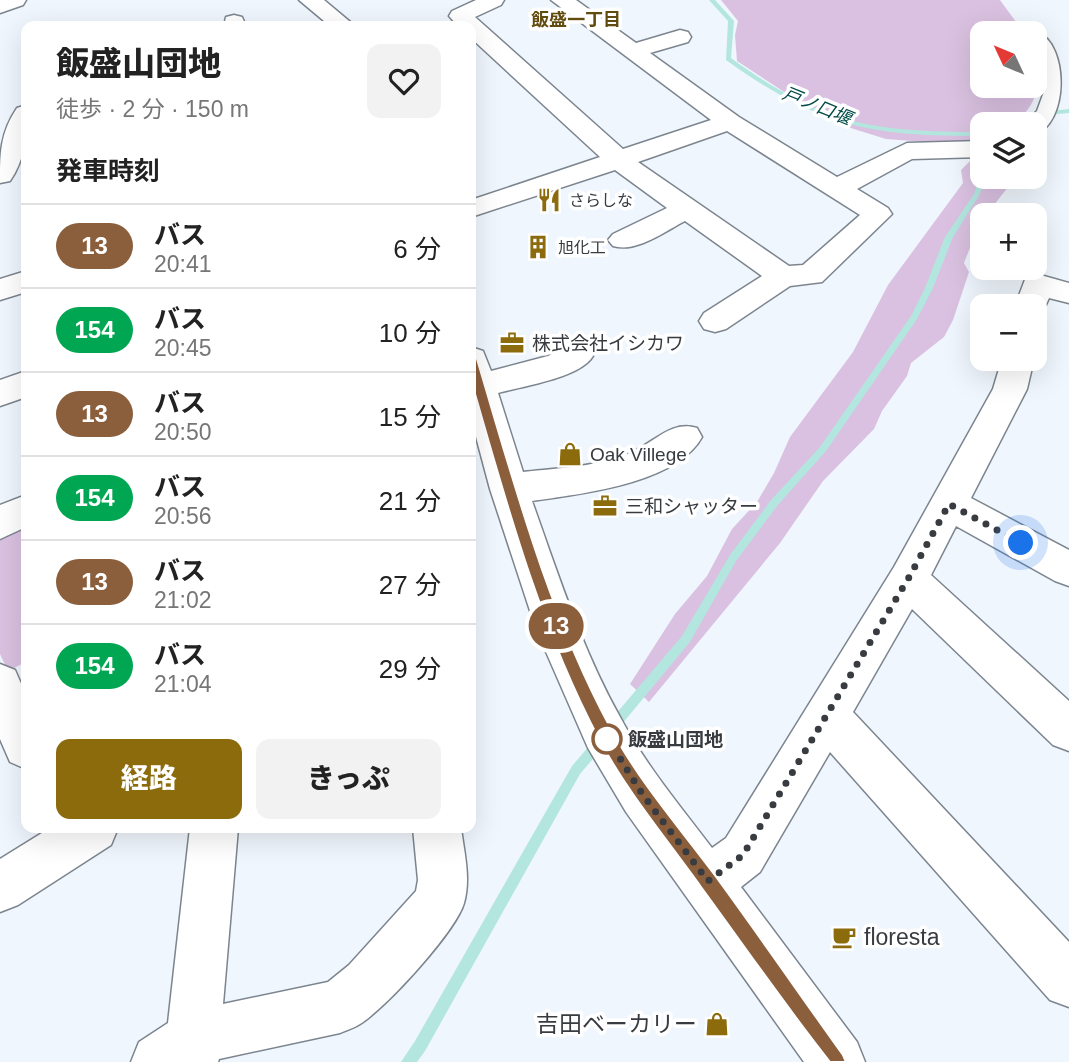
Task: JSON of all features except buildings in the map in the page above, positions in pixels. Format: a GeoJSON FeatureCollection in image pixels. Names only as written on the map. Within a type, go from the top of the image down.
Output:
{"type":"FeatureCollection","features":[{"type":"Feature","properties":{"kind":"street"},"geometry":{"type":"LineString","coordinates":[[0,6],[15,0]]}},
{"type":"Feature","properties":{"kind":"street"},"geometry":{"type":"LineString","coordinates":[[310,0],[337,21]]}},
{"type":"Feature","properties":{"kind":"street"},"geometry":{"type":"LineString","coordinates":[[466,21],[460,16],[493,0]]}},
{"type":"Feature","properties":{"kind":"street"},"geometry":{"type":"LineString","coordinates":[[562,0],[730,121],[878,214],[811,275],[783,276],[715,321]]}},
{"type":"Feature","properties":{"kind":"street"},"geometry":{"type":"LineString","coordinates":[[476,30],[619,159],[783,276]]}},
{"type":"Feature","properties":{"kind":"street"},"geometry":{"type":"LineString","coordinates":[[633,51],[680,37]]}},
{"type":"Feature","properties":{"kind":"street"},"geometry":{"type":"LineString","coordinates":[[1047,50],[1056,60],[1058,93],[1050,123]]}},
{"type":"Feature","properties":{"kind":"street"},"geometry":{"type":"LineString","coordinates":[[476,207],[730,121]]}},
{"type":"Feature","properties":{"kind":"street"},"geometry":{"type":"LineString","coordinates":[[0,175],[21,125]]}},
{"type":"Feature","properties":{"kind":"street"},"geometry":{"type":"LineString","coordinates":[[837,188],[907,151],[970,149]]}},
{"type":"Feature","properties":{"kind":"street"},"geometry":{"type":"LineString","coordinates":[[623,240],[688,209]]}},
{"type":"Feature","properties":{"kind":"street"},"geometry":{"type":"LineString","coordinates":[[0,290],[21,283]]}},
{"type":"Feature","properties":{"kind":"street"},"geometry":{"type":"LineString","coordinates":[[1034,294],[1037,284],[1069,293]]}},
{"type":"Feature","properties":{"kind":"street"},"geometry":{"type":"LineString","coordinates":[[476,372],[558,365],[578,356]]}},
{"type":"Feature","properties":{"kind":"street"},"geometry":{"type":"LineString","coordinates":[[708,881],[743,855],[908,579],[1010,389],[1015,371]]}},
{"type":"Feature","properties":{"kind":"street"},"geometry":{"type":"LineString","coordinates":[[476,375],[509,489],[557,629],[604,733],[643,795],[708,881],[836,1062]]}},
{"type":"Feature","properties":{"kind":"street"},"geometry":{"type":"LineString","coordinates":[[0,394],[21,385]]}},
{"type":"Feature","properties":{"kind":"street"},"geometry":{"type":"LineString","coordinates":[[509,489],[645,464],[670,450],[684,437]]}},
{"type":"Feature","properties":{"kind":"street"},"geometry":{"type":"LineString","coordinates":[[949,504],[1069,569]]}},
{"type":"Feature","properties":{"kind":"street"},"geometry":{"type":"LineString","coordinates":[[0,523],[21,512]]}},
{"type":"Feature","properties":{"kind":"street"},"geometry":{"type":"LineString","coordinates":[[908,579],[1069,730]]}},
{"type":"Feature","properties":{"kind":"street"},"geometry":{"type":"LineString","coordinates":[[21,672],[0,683],[21,735]]}},
{"type":"Feature","properties":{"kind":"street"},"geometry":{"type":"LineString","coordinates":[[826,715],[1069,981]]}},
{"type":"Feature","properties":{"kind":"street"},"geometry":{"type":"LineString","coordinates":[[0,887],[74,833]]}},
{"type":"Feature","properties":{"kind":"street"},"geometry":{"type":"LineString","coordinates":[[213,833],[181,1054],[340,1006],[368,984],[439,903],[443,880],[438,833]]}},
{"type":"Feature","properties":{"kind":"shaded area"},"geometry":{"type":"Polygon","coordinates":[[[721,0],[1000,0],[1015,21],[970,21],[970,98],[1034,98],[1026,112],[970,112],[970,143],[965,145],[886,139],[841,125],[810,109],[737,61],[735,35],[738,21],[721,0]]]}},
{"type":"Feature","properties":{"kind":"shaded area"},"geometry":{"type":"Polygon","coordinates":[[[970,161],[970,189],[1007,189],[995,203],[970,203],[970,248],[964,263],[969,272],[953,320],[944,337],[911,363],[907,376],[882,411],[874,429],[823,481],[780,543],[649,702],[630,684],[675,614],[707,576],[732,529],[757,502],[790,437],[853,352],[888,285],[963,183],[961,170],[970,161]]]}},
{"type":"Feature","properties":{"kind":"shaded area"},"geometry":{"type":"Polygon","coordinates":[[[21,518],[21,664],[8,671],[0,654],[0,528],[21,518]]]}},
{"type":"Feature","properties":{"kind":"waterway","name":"戸ノ口堰"},"geometry":{"type":"LineString","coordinates":[[712,0],[731,21],[728,59],[770,87],[805,105],[852,123],[917,132],[970,134]]}},
{"type":"Feature","properties":{"kind":"waterway","name":"戸ノ口堰"},"geometry":{"type":"LineString","coordinates":[[1047,113],[1069,111]]}},
{"type":"Feature","properties":{"kind":"waterway"},"geometry":{"type":"LineString","coordinates":[[613,726],[686,639],[733,558],[774,503],[823,449],[914,317],[929,288],[949,237],[980,189]]}},
{"type":"Feature","properties":{"kind":"waterway"},"geometry":{"type":"LineString","coordinates":[[408,1062],[420,1046],[576,770],[599,743]]}},
{"type":"Feature","properties":{"kind":"bus line","name":"13"},"geometry":{"type":"LineString","coordinates":[[476,376],[509,489],[557,629],[604,733],[643,795],[708,881],[836,1062]]}},
{"type":"Feature","properties":{"kind":"place","name":"さらしな"},"geometry":{"type":"Point","coordinates":[549,200]}},
{"type":"Feature","properties":{"kind":"place","name":"旭化工"},"geometry":{"type":"Point","coordinates":[538,247]}},
{"type":"Feature","properties":{"kind":"place","name":"株式会社イシカワ"},"geometry":{"type":"Point","coordinates":[512,343]}},
{"type":"Feature","properties":{"kind":"place","name":"Oak Villege"},"geometry":{"type":"Point","coordinates":[570,454]}},
{"type":"Feature","properties":{"kind":"place","name":"三和シャッター"},"geometry":{"type":"Point","coordinates":[605,506]}},
{"type":"Feature","properties":{"kind":"place","name":"飯盛山団地"},"geometry":{"type":"Point","coordinates":[607,739]}},
{"type":"Feature","properties":{"kind":"place","name":"floresta"},"geometry":{"type":"Point","coordinates":[844,937]}},
{"type":"Feature","properties":{"kind":"place","name":"吉田ベーカリー"},"geometry":{"type":"Point","coordinates":[717,1024]}},
{"type":"Feature","properties":{"kind":"district","name":"飯盛一丁目"},"geometry":{"type":"Point","coordinates":[576,20]}},
{"type":"Feature","properties":{"kind":"route"},"geometry":{"type":"LineString","coordinates":[[607,739],[604,733],[643,795],[708,881],[743,855],[908,579],[949,504],[1021,543]]}}]}
